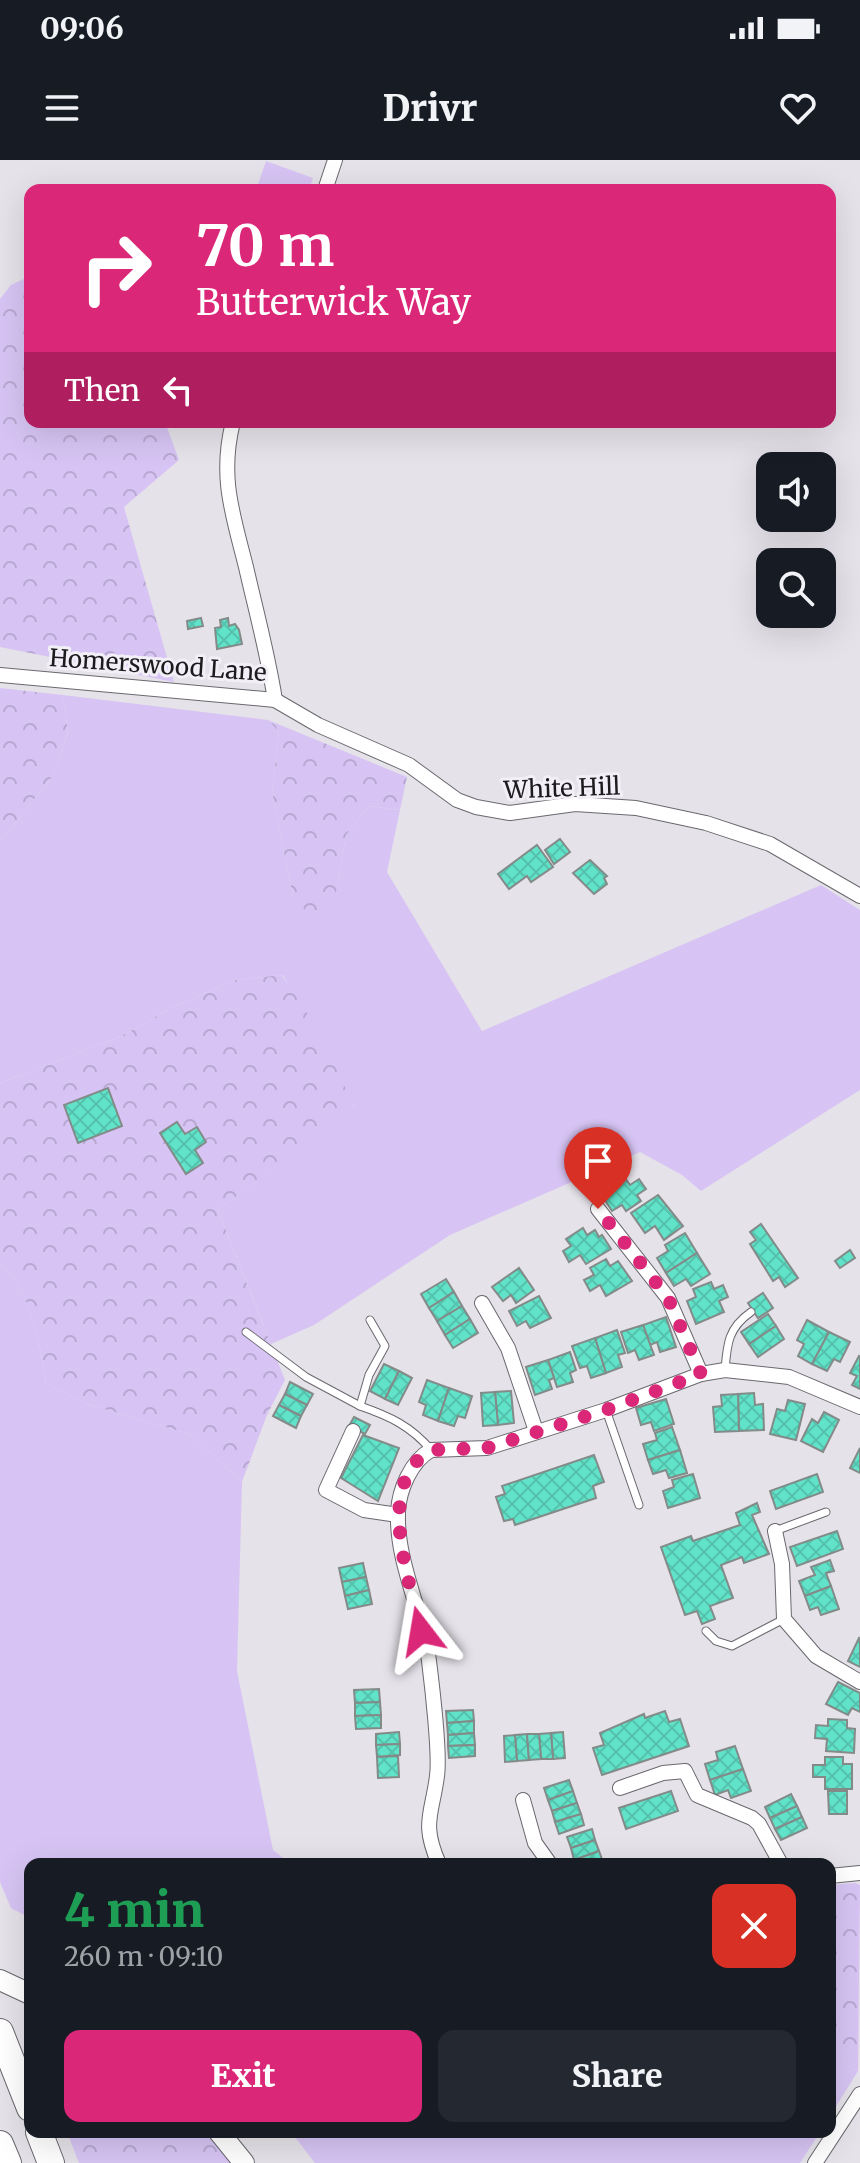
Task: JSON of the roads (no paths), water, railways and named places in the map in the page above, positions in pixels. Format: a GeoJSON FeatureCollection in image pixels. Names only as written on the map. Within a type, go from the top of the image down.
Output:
{"type":"FeatureCollection","features":[{"type":"Feature","properties":{"kind":"highway"},"geometry":{"type":"LineString","coordinates":[[0,2032],[24,2093]]}},
{"type":"Feature","properties":{"kind":"highway"},"geometry":{"type":"LineString","coordinates":[[41,2138],[51,2163]]}},
{"type":"Feature","properties":{"kind":"highway"},"geometry":{"type":"LineString","coordinates":[[0,2144],[8,2163]]}},
{"type":"Feature","properties":{"kind":"main road"},"geometry":{"type":"LineString","coordinates":[[0,1980],[24,1991]]}},
{"type":"Feature","properties":{"kind":"main road"},"geometry":{"type":"LineString","coordinates":[[224,2138],[244,2163]]}},
{"type":"Feature","properties":{"kind":"street"},"geometry":{"type":"LineString","coordinates":[[327,184],[335,160]]}},
{"type":"Feature","properties":{"kind":"street","name":"Homerswood Lane"},"geometry":{"type":"LineString","coordinates":[[0,675],[275,700],[269,664],[228,505],[227,446],[232,428]]}},
{"type":"Feature","properties":{"kind":"street","name":"White Hill"},"geometry":{"type":"LineString","coordinates":[[275,700],[318,725],[409,765],[457,800],[476,807],[510,813],[575,804],[636,808],[706,823],[770,844],[860,896]]}},
{"type":"Feature","properties":{"kind":"street"},"geometry":{"type":"LineString","coordinates":[[598,1209],[668,1298],[701,1374]]}},
{"type":"Feature","properties":{"kind":"street"},"geometry":{"type":"LineString","coordinates":[[482,1303],[508,1348],[536,1431]]}},
{"type":"Feature","properties":{"kind":"street"},"geometry":{"type":"LineString","coordinates":[[437,1858],[429,1836],[428,1819],[438,1775],[429,1658],[398,1515],[406,1482],[416,1462],[431,1450],[487,1448],[606,1410],[701,1374],[725,1370],[789,1377],[860,1407]]}},
{"type":"Feature","properties":{"kind":"street"},"geometry":{"type":"LineString","coordinates":[[353,1431],[326,1490],[364,1510],[398,1515]]}},
{"type":"Feature","properties":{"kind":"street"},"geometry":{"type":"LineString","coordinates":[[775,1531],[782,1564],[784,1619],[816,1656],[860,1682]]}},
{"type":"Feature","properties":{"kind":"street"},"geometry":{"type":"LineString","coordinates":[[620,1788],[663,1773],[685,1771],[697,1795],[743,1813],[759,1824],[778,1858]]}},
{"type":"Feature","properties":{"kind":"street"},"geometry":{"type":"LineString","coordinates":[[523,1800],[535,1843],[546,1858]]}},
{"type":"Feature","properties":{"kind":"street"},"geometry":{"type":"LineString","coordinates":[[836,1875],[860,1873]]}},
{"type":"Feature","properties":{"kind":"street"},"geometry":{"type":"LineString","coordinates":[[836,2131],[860,2094]]}},
{"type":"Feature","properties":{"kind":"street"},"geometry":{"type":"LineString","coordinates":[[815,2163],[831,2138]]}},
{"type":"Feature","properties":{"kind":"lane"},"geometry":{"type":"LineString","coordinates":[[725,1370],[729,1336],[737,1321],[751,1312]]}},
{"type":"Feature","properties":{"kind":"lane"},"geometry":{"type":"LineString","coordinates":[[360,1406],[369,1375],[385,1346],[370,1320]]}},
{"type":"Feature","properties":{"kind":"lane"},"geometry":{"type":"LineString","coordinates":[[246,1332],[306,1377],[416,1432],[431,1450]]}},
{"type":"Feature","properties":{"kind":"lane"},"geometry":{"type":"LineString","coordinates":[[606,1410],[639,1505]]}},
{"type":"Feature","properties":{"kind":"lane"},"geometry":{"type":"LineString","coordinates":[[775,1531],[826,1512]]}},
{"type":"Feature","properties":{"kind":"lane"},"geometry":{"type":"LineString","coordinates":[[706,1631],[716,1641],[732,1646],[784,1619]]}}]}
